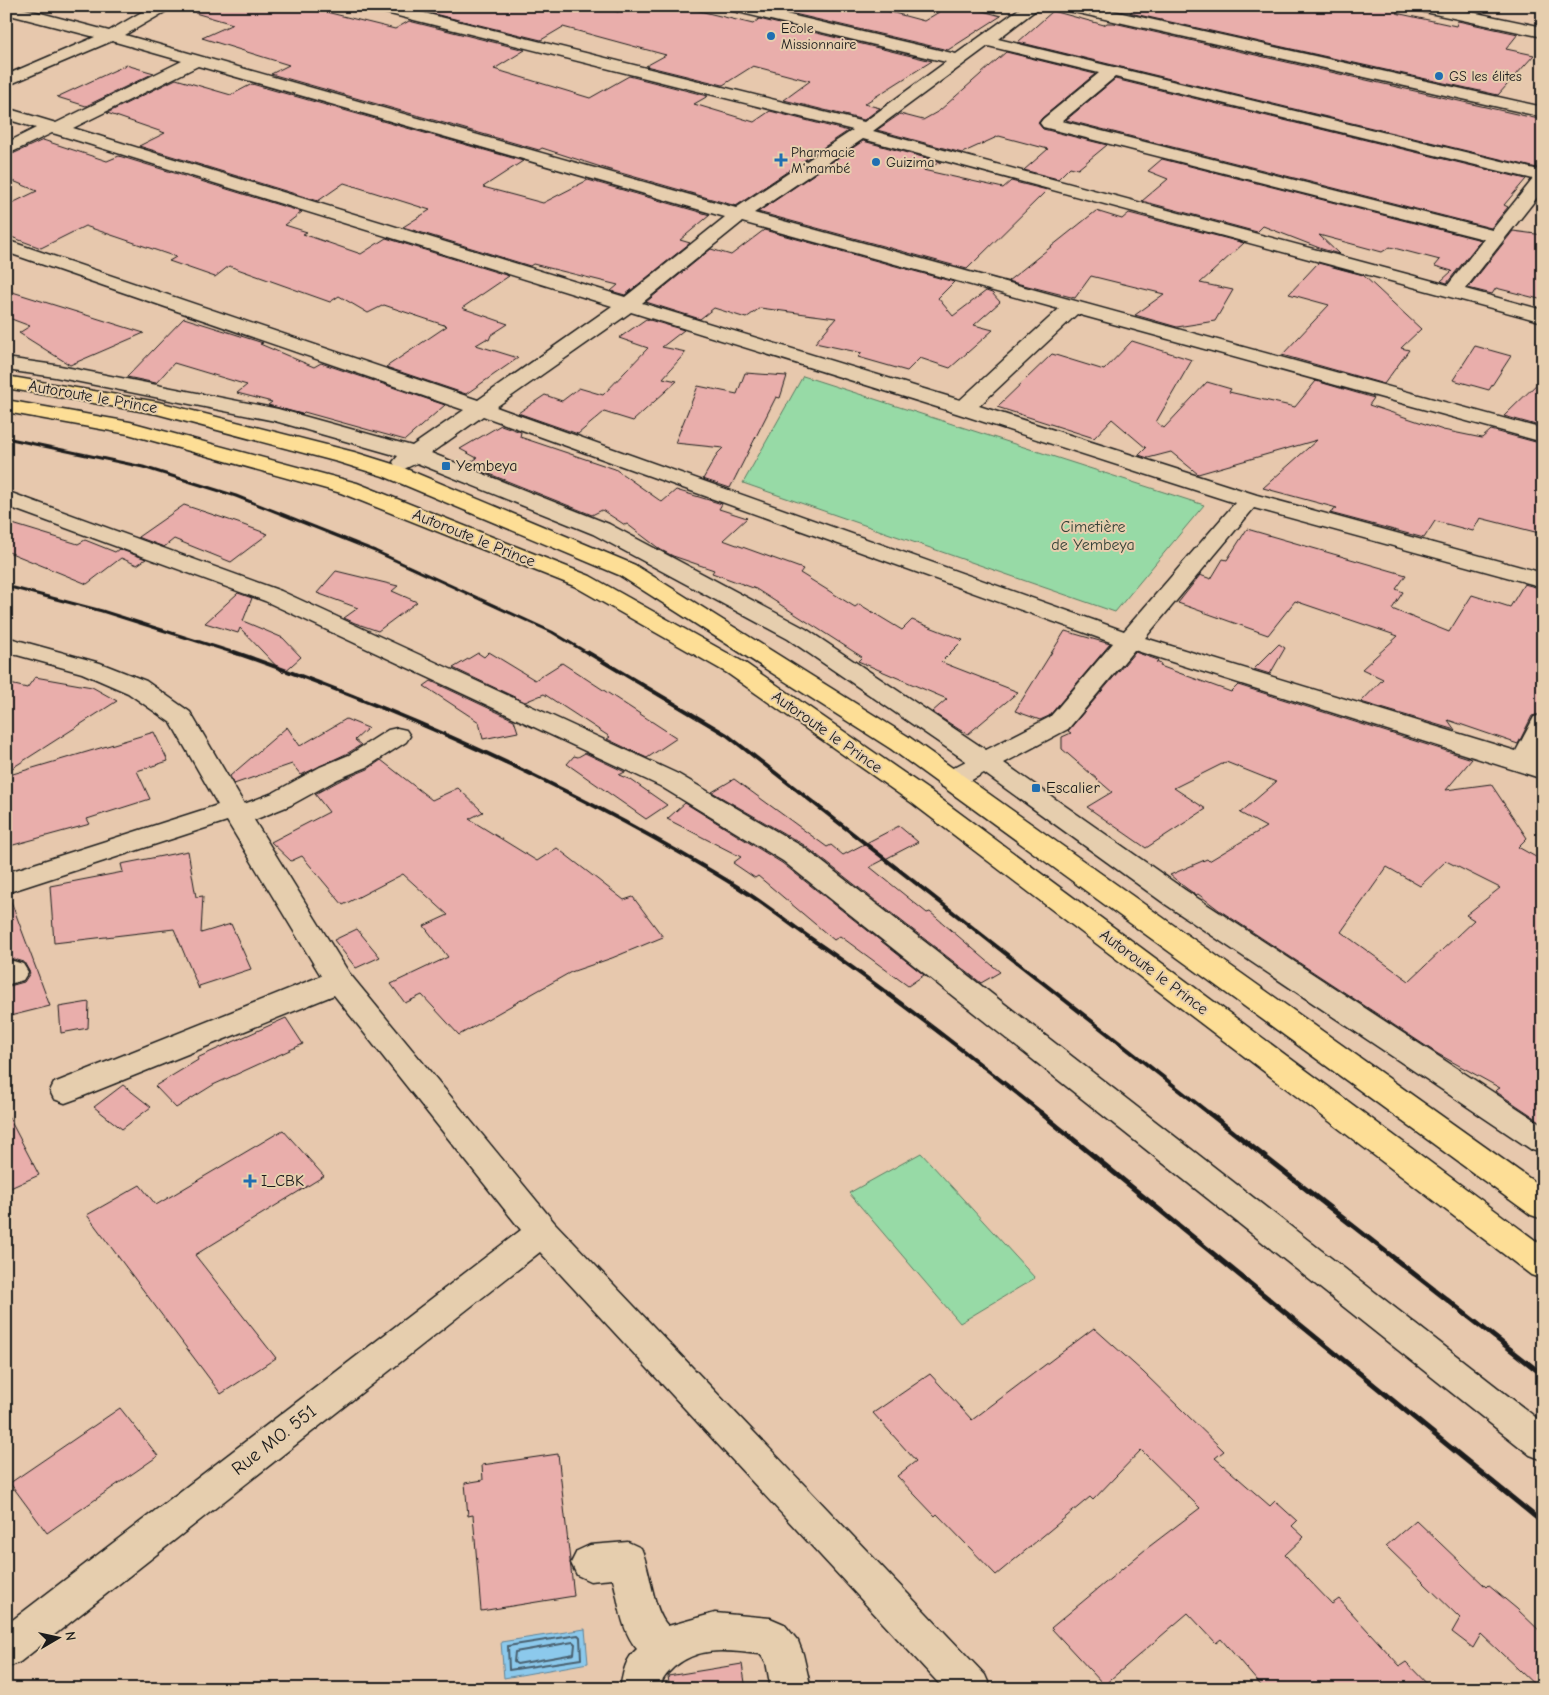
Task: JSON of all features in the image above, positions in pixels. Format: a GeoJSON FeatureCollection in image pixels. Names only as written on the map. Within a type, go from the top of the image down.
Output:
{"type":"FeatureCollection","features":[{"type":"Feature","properties":{"kind":"main road","name":"Autoroute le Prince"},"geometry":{"type":"LineString","coordinates":[[6,382],[158,408],[346,457],[391,471],[626,570],[900,743],[1543,1206]]}},
{"type":"Feature","properties":{"kind":"main road","name":"Autoroute le Prince"},"geometry":{"type":"LineString","coordinates":[[6,406],[130,428],[349,488],[591,586],[736,668],[921,797],[1543,1265]]}},
{"type":"Feature","properties":{"kind":"street"},"geometry":{"type":"LineString","coordinates":[[6,81],[111,36],[164,6]]}},
{"type":"Feature","properties":{"kind":"street"},"geometry":{"type":"LineString","coordinates":[[376,6],[864,130],[1452,293],[1543,316]]}},
{"type":"Feature","properties":{"kind":"street"},"geometry":{"type":"LineString","coordinates":[[731,6],[959,60]]}},
{"type":"Feature","properties":{"kind":"street"},"geometry":{"type":"LineString","coordinates":[[391,471],[627,305],[738,215],[864,130],[1033,6]]}},
{"type":"Feature","properties":{"kind":"street"},"geometry":{"type":"LineString","coordinates":[[1069,6],[1543,112]]}},
{"type":"Feature","properties":{"kind":"street"},"geometry":{"type":"LineString","coordinates":[[1420,6],[1543,32]]}},
{"type":"Feature","properties":{"kind":"street"},"geometry":{"type":"LineString","coordinates":[[6,9],[197,60],[738,215],[1543,436]]}},
{"type":"Feature","properties":{"kind":"street"},"geometry":{"type":"LineString","coordinates":[[986,41],[1543,177],[1452,293]]}},
{"type":"Feature","properties":{"kind":"street"},"geometry":{"type":"LineString","coordinates":[[6,150],[197,60]]}},
{"type":"Feature","properties":{"kind":"street"},"geometry":{"type":"LineString","coordinates":[[1110,72],[1049,123],[1497,237]]}},
{"type":"Feature","properties":{"kind":"street"},"geometry":{"type":"LineString","coordinates":[[6,113],[964,408],[1249,500],[1543,580]]}},
{"type":"Feature","properties":{"kind":"street"},"geometry":{"type":"LineString","coordinates":[[6,246],[480,408],[1127,640],[1533,766],[1543,723]]}},
{"type":"Feature","properties":{"kind":"street"},"geometry":{"type":"LineString","coordinates":[[964,408],[1073,308]]}},
{"type":"Feature","properties":{"kind":"street"},"geometry":{"type":"LineString","coordinates":[[6,364],[55,371],[278,415],[415,454],[601,529],[788,629],[984,761],[1175,897],[1543,1141]]}},
{"type":"Feature","properties":{"kind":"street"},"geometry":{"type":"LineString","coordinates":[[6,498],[274,596],[670,780],[793,854],[1543,1444]]}},
{"type":"Feature","properties":{"kind":"street"},"geometry":{"type":"LineString","coordinates":[[950,780],[1059,722],[1127,640],[1249,500]]}},
{"type":"Feature","properties":{"kind":"street"},"geometry":{"type":"LineString","coordinates":[[6,644],[91,668],[137,687],[181,718],[236,813],[339,981],[542,1232],[971,1689]]}},
{"type":"Feature","properties":{"kind":"street"},"geometry":{"type":"LineString","coordinates":[[6,883],[282,800],[329,773],[358,761],[397,736]]}},
{"type":"Feature","properties":{"kind":"street"},"geometry":{"type":"LineString","coordinates":[[65,1091],[339,981]]}},
{"type":"Feature","properties":{"kind":"street","name":"Rue MO. 551"},"geometry":{"type":"LineString","coordinates":[[6,1649],[542,1232]]}},
{"type":"Feature","properties":{"kind":"street"},"geometry":{"type":"LineString","coordinates":[[590,1563],[628,1560],[644,1628],[665,1650]]}},
{"type":"Feature","properties":{"kind":"street"},"geometry":{"type":"LineString","coordinates":[[640,1689],[644,1668],[675,1642],[715,1630],[770,1637],[784,1654],[791,1689]]}},
{"type":"Feature","properties":{"kind":"green space","name":"Cimetière de Yembeya"},"geometry":{"type":"Polygon","coordinates":[[[803,376],[1204,505],[1115,612],[743,483],[803,376]]]}},
{"type":"Feature","properties":{"kind":"green space"},"geometry":{"type":"Polygon","coordinates":[[[921,1153],[1035,1278],[960,1323],[849,1193],[921,1153]]]}},
{"type":"Feature","properties":{"kind":"water"},"geometry":{"type":"Polygon","coordinates":[[[585,1629],[588,1663],[504,1678],[501,1642],[585,1629]]]}},
{"type":"Feature","properties":{"kind":"building"},"geometry":{"type":"Polygon","coordinates":[[[196,6],[302,6],[395,29],[409,21],[525,50],[494,69],[590,98],[629,76],[708,96],[694,104],[754,122],[770,111],[848,131],[736,206],[607,169],[542,148],[539,150],[271,74],[289,65],[202,38],[233,24],[195,13],[196,6]]]}},
{"type":"Feature","properties":{"kind":"building"},"geometry":{"type":"Polygon","coordinates":[[[436,6],[597,6],[618,12],[626,6],[679,6],[753,24],[759,19],[932,61],[864,104],[880,108],[864,120],[784,100],[810,81],[753,66],[723,85],[646,66],[666,55],[563,27],[541,40],[426,12],[436,6]]]}},
{"type":"Feature","properties":{"kind":"building"},"geometry":{"type":"Polygon","coordinates":[[[776,6],[868,6],[924,21],[949,6],[964,6],[1001,16],[948,50],[773,9],[776,6]]]}},
{"type":"Feature","properties":{"kind":"building"},"geometry":{"type":"Polygon","coordinates":[[[1136,6],[1402,6],[1396,13],[1456,26],[1458,21],[1518,34],[1506,49],[1534,55],[1498,95],[1130,13],[1136,6]]]}},
{"type":"Feature","properties":{"kind":"building"},"geometry":{"type":"Polygon","coordinates":[[[1053,11],[1104,25],[1114,23],[1543,120],[1543,160],[1537,168],[1018,42],[1053,11]]]}},
{"type":"Feature","properties":{"kind":"building"},"geometry":{"type":"Polygon","coordinates":[[[1006,52],[1095,74],[1038,123],[1043,129],[1107,145],[1078,169],[1070,167],[1058,179],[1024,170],[1048,149],[999,136],[962,153],[877,130],[900,114],[923,120],[939,111],[1006,52]]]}},
{"type":"Feature","properties":{"kind":"building"},"geometry":{"type":"Polygon","coordinates":[[[126,65],[154,73],[86,106],[57,97],[126,65]]]}},
{"type":"Feature","properties":{"kind":"building"},"geometry":{"type":"Polygon","coordinates":[[[176,79],[231,95],[252,84],[523,161],[483,187],[543,203],[588,180],[710,215],[680,240],[690,243],[625,295],[611,291],[618,285],[533,264],[530,266],[403,227],[430,210],[344,183],[318,201],[139,146],[165,133],[107,113],[176,79]]]}},
{"type":"Feature","properties":{"kind":"building"},"geometry":{"type":"Polygon","coordinates":[[[1115,79],[1526,179],[1504,205],[1508,207],[1491,228],[1066,120],[1115,79]]]}},
{"type":"Feature","properties":{"kind":"building"},"geometry":{"type":"Polygon","coordinates":[[[43,140],[107,161],[119,156],[302,212],[285,225],[307,232],[303,234],[361,254],[386,238],[509,276],[462,308],[508,324],[491,335],[489,340],[486,339],[476,345],[518,358],[466,394],[386,367],[447,326],[384,305],[368,313],[339,296],[330,302],[229,266],[215,277],[169,261],[176,257],[85,226],[41,248],[6,235],[6,206],[37,191],[6,178],[6,157],[43,140]]]}},
{"type":"Feature","properties":{"kind":"building"},"geometry":{"type":"Polygon","coordinates":[[[863,141],[941,162],[923,170],[1003,188],[1011,181],[1047,190],[967,269],[758,212],[863,141]]]}},
{"type":"Feature","properties":{"kind":"building"},"geometry":{"type":"Polygon","coordinates":[[[1162,159],[1481,240],[1447,283],[1441,281],[1452,271],[1435,266],[1440,260],[1390,247],[1382,252],[1319,235],[1339,254],[1263,226],[1257,232],[1142,201],[1168,179],[1148,171],[1162,159]]]}},
{"type":"Feature","properties":{"kind":"building"},"geometry":{"type":"Polygon","coordinates":[[[1096,211],[1122,219],[1129,213],[1244,243],[1200,283],[1233,290],[1215,321],[1177,327],[1135,315],[1164,294],[1091,276],[1075,298],[1008,281],[1096,211]]]}},
{"type":"Feature","properties":{"kind":"building"},"geometry":{"type":"Polygon","coordinates":[[[764,230],[954,282],[938,298],[953,316],[986,291],[992,293],[1000,302],[974,325],[993,330],[950,368],[920,358],[907,371],[858,357],[862,353],[815,343],[836,318],[760,308],[746,318],[714,308],[700,319],[646,302],[711,249],[731,255],[764,230]]]}},
{"type":"Feature","properties":{"kind":"building"},"geometry":{"type":"Polygon","coordinates":[[[1513,231],[1543,235],[1543,300],[1496,288],[1492,294],[1468,288],[1513,231]]]}},
{"type":"Feature","properties":{"kind":"building"},"geometry":{"type":"Polygon","coordinates":[[[1318,263],[1363,275],[1421,329],[1401,348],[1409,350],[1384,384],[1282,355],[1329,305],[1289,294],[1318,263]]]}},
{"type":"Feature","properties":{"kind":"building"},"geometry":{"type":"Polygon","coordinates":[[[6,290],[144,333],[70,365],[19,333],[30,326],[6,317],[6,290]]]}},
{"type":"Feature","properties":{"kind":"building"},"geometry":{"type":"Polygon","coordinates":[[[184,318],[263,343],[260,344],[314,367],[321,363],[445,405],[405,440],[304,412],[302,414],[268,405],[272,402],[237,393],[247,385],[174,363],[156,383],[127,377],[184,318]]]}},
{"type":"Feature","properties":{"kind":"building"},"geometry":{"type":"Polygon","coordinates":[[[646,319],[684,330],[662,347],[686,352],[663,378],[677,381],[633,421],[604,412],[578,434],[518,413],[545,395],[562,401],[579,388],[603,395],[648,348],[619,338],[646,319]]]}},
{"type":"Feature","properties":{"kind":"building"},"geometry":{"type":"Polygon","coordinates":[[[1132,341],[1192,360],[1156,422],[1164,428],[1207,382],[1231,389],[1229,392],[1295,407],[1316,381],[1374,398],[1369,405],[1443,430],[1482,438],[1491,430],[1543,444],[1543,534],[1480,518],[1473,531],[1435,521],[1424,538],[1330,513],[1337,508],[1263,488],[1317,440],[1198,474],[1171,452],[1148,458],[1139,455],[1146,448],[1112,419],[1094,438],[997,407],[1052,354],[1104,370],[1132,341]]]}},
{"type":"Feature","properties":{"kind":"building"},"geometry":{"type":"Polygon","coordinates":[[[1475,346],[1511,356],[1489,390],[1453,380],[1475,346]]]}},
{"type":"Feature","properties":{"kind":"building"},"geometry":{"type":"Polygon","coordinates":[[[745,373],[787,376],[780,398],[776,397],[730,488],[703,479],[723,448],[675,443],[698,386],[737,394],[745,373]]]}},
{"type":"Feature","properties":{"kind":"building"},"geometry":{"type":"Polygon","coordinates":[[[1543,378],[1543,427],[1504,416],[1543,378]]]}},
{"type":"Feature","properties":{"kind":"building"},"geometry":{"type":"Polygon","coordinates":[[[501,425],[521,432],[520,437],[615,469],[662,502],[676,490],[722,504],[719,509],[747,518],[723,540],[803,569],[800,573],[855,607],[859,604],[902,630],[912,620],[963,640],[941,662],[1018,692],[968,734],[960,730],[932,712],[947,699],[858,661],[862,657],[756,589],[712,573],[714,570],[661,550],[627,524],[625,525],[602,510],[592,515],[467,465],[477,458],[460,449],[501,425]]]}},
{"type":"Feature","properties":{"kind":"building"},"geometry":{"type":"Polygon","coordinates":[[[184,505],[268,534],[231,562],[174,539],[164,547],[138,537],[184,505]]]}},
{"type":"Feature","properties":{"kind":"building"},"geometry":{"type":"Polygon","coordinates":[[[6,522],[78,544],[85,540],[115,552],[119,549],[146,559],[137,565],[121,558],[87,584],[6,551],[6,522]]]}},
{"type":"Feature","properties":{"kind":"building"},"geometry":{"type":"Polygon","coordinates":[[[1247,529],[1406,575],[1396,589],[1403,592],[1392,609],[1449,632],[1472,595],[1510,607],[1524,584],[1543,589],[1543,713],[1532,716],[1518,744],[1448,720],[1455,730],[1361,702],[1383,679],[1362,669],[1398,636],[1295,601],[1268,635],[1178,603],[1200,575],[1211,579],[1223,559],[1227,560],[1247,529]]]}},
{"type":"Feature","properties":{"kind":"building"},"geometry":{"type":"Polygon","coordinates":[[[336,571],[398,586],[392,591],[417,602],[378,631],[355,623],[344,618],[358,608],[317,593],[336,571]]]}},
{"type":"Feature","properties":{"kind":"building"},"geometry":{"type":"Polygon","coordinates":[[[238,593],[252,598],[243,621],[283,638],[301,657],[283,673],[240,628],[238,633],[205,623],[238,593]]]}},
{"type":"Feature","properties":{"kind":"building"},"geometry":{"type":"Polygon","coordinates":[[[1065,631],[1110,644],[1049,716],[1040,720],[1015,711],[1065,631]]]}},
{"type":"Feature","properties":{"kind":"building"},"geometry":{"type":"Polygon","coordinates":[[[1279,644],[1285,648],[1270,674],[1254,669],[1279,644]]]}},
{"type":"Feature","properties":{"kind":"building"},"geometry":{"type":"Polygon","coordinates":[[[489,652],[535,680],[562,663],[677,738],[647,758],[607,739],[610,737],[544,694],[525,702],[453,668],[478,653],[484,657],[489,652]]]}},
{"type":"Feature","properties":{"kind":"building"},"geometry":{"type":"Polygon","coordinates":[[[1135,652],[1158,660],[1156,662],[1161,664],[1160,666],[1231,692],[1238,685],[1472,759],[1446,790],[1491,784],[1527,838],[1518,847],[1543,861],[1543,1123],[1495,1091],[1500,1088],[1438,1054],[1219,910],[1198,894],[1196,895],[1170,875],[1207,859],[1209,861],[1266,827],[1240,813],[1276,782],[1226,762],[1174,788],[1206,809],[1146,848],[1087,807],[1112,792],[1062,749],[1062,737],[1071,733],[1068,731],[1135,652]],[[1446,861],[1420,886],[1387,867],[1341,932],[1409,981],[1474,920],[1466,915],[1500,888],[1446,861]]]}},
{"type":"Feature","properties":{"kind":"building"},"geometry":{"type":"Polygon","coordinates":[[[35,677],[92,687],[117,701],[6,772],[6,683],[27,688],[35,677]]]}},
{"type":"Feature","properties":{"kind":"building"},"geometry":{"type":"Polygon","coordinates":[[[431,681],[514,720],[518,732],[483,739],[479,722],[424,686],[431,681]]]}},
{"type":"Feature","properties":{"kind":"building"},"geometry":{"type":"Polygon","coordinates":[[[346,719],[368,728],[355,740],[361,745],[348,753],[301,775],[292,764],[234,784],[230,776],[287,727],[300,746],[346,719]]]}},
{"type":"Feature","properties":{"kind":"building"},"geometry":{"type":"Polygon","coordinates":[[[154,732],[168,761],[137,771],[150,799],[87,819],[90,824],[6,847],[6,776],[154,732]]]}},
{"type":"Feature","properties":{"kind":"building"},"geometry":{"type":"Polygon","coordinates":[[[585,753],[625,772],[619,775],[631,780],[667,805],[646,819],[567,764],[574,756],[578,757],[585,753]]]}},
{"type":"Feature","properties":{"kind":"building"},"geometry":{"type":"Polygon","coordinates":[[[381,760],[432,800],[458,788],[483,812],[469,819],[537,861],[557,848],[624,900],[633,897],[663,937],[571,972],[459,1035],[422,995],[405,1003],[391,984],[448,957],[424,926],[448,915],[403,874],[343,905],[302,856],[291,861],[271,842],[329,812],[315,794],[339,781],[368,769],[381,760]]]}},
{"type":"Feature","properties":{"kind":"building"},"geometry":{"type":"Polygon","coordinates":[[[734,779],[827,847],[831,845],[843,855],[899,826],[918,842],[870,867],[927,913],[930,912],[1000,972],[981,983],[804,845],[712,792],[734,779]]]}},
{"type":"Feature","properties":{"kind":"building"},"geometry":{"type":"Polygon","coordinates":[[[685,803],[782,863],[924,975],[908,986],[840,936],[834,940],[758,876],[755,878],[733,863],[741,857],[667,819],[685,803]]]}},
{"type":"Feature","properties":{"kind":"building"},"geometry":{"type":"Polygon","coordinates":[[[188,851],[196,897],[203,896],[201,933],[231,924],[251,969],[199,986],[199,989],[174,929],[54,943],[50,886],[123,872],[121,864],[188,851]]]}},
{"type":"Feature","properties":{"kind":"building"},"geometry":{"type":"Polygon","coordinates":[[[6,896],[9,896],[50,1006],[6,1017],[6,987],[24,982],[30,973],[24,962],[14,959],[6,961],[6,896]]]}},
{"type":"Feature","properties":{"kind":"building"},"geometry":{"type":"Polygon","coordinates":[[[357,929],[380,957],[356,968],[334,940],[357,929]]]}},
{"type":"Feature","properties":{"kind":"building"},"geometry":{"type":"Polygon","coordinates":[[[89,1002],[88,1028],[61,1033],[59,1007],[89,1002]]]}},
{"type":"Feature","properties":{"kind":"building"},"geometry":{"type":"Polygon","coordinates":[[[286,1018],[303,1044],[213,1085],[176,1108],[155,1086],[198,1060],[197,1058],[286,1018]]]}},
{"type":"Feature","properties":{"kind":"building"},"geometry":{"type":"Polygon","coordinates":[[[123,1085],[151,1107],[122,1129],[94,1107],[123,1085]]]}},
{"type":"Feature","properties":{"kind":"building"},"geometry":{"type":"Polygon","coordinates":[[[6,1112],[39,1175],[6,1190],[6,1112]]]}},
{"type":"Feature","properties":{"kind":"building"},"geometry":{"type":"Polygon","coordinates":[[[283,1130],[324,1176],[195,1255],[276,1358],[221,1394],[87,1215],[140,1185],[156,1205],[283,1130]]]}},
{"type":"Feature","properties":{"kind":"building"},"geometry":{"type":"Polygon","coordinates":[[[1094,1328],[1143,1372],[1224,1451],[1215,1458],[1270,1506],[1275,1501],[1297,1521],[1292,1526],[1304,1537],[1285,1555],[1332,1604],[1339,1599],[1400,1666],[1406,1662],[1432,1689],[1264,1689],[1221,1639],[1216,1643],[1188,1613],[1104,1685],[1051,1628],[1146,1549],[1200,1508],[1141,1450],[1093,1500],[1090,1497],[996,1575],[897,1476],[916,1461],[873,1413],[930,1374],[972,1420],[1094,1328]]]}},
{"type":"Feature","properties":{"kind":"building"},"geometry":{"type":"Polygon","coordinates":[[[120,1408],[158,1456],[47,1533],[10,1483],[120,1408]]]}},
{"type":"Feature","properties":{"kind":"building"},"geometry":{"type":"Polygon","coordinates":[[[558,1454],[574,1596],[481,1611],[473,1515],[468,1516],[465,1483],[483,1480],[482,1465],[558,1454]]]}},
{"type":"Feature","properties":{"kind":"building"},"geometry":{"type":"Polygon","coordinates":[[[1416,1520],[1486,1587],[1488,1585],[1543,1634],[1543,1689],[1539,1689],[1481,1634],[1473,1648],[1452,1632],[1460,1618],[1386,1546],[1416,1520]]]}},
{"type":"Feature","properties":{"kind":"building"},"geometry":{"type":"Polygon","coordinates":[[[742,1664],[746,1689],[670,1689],[668,1676],[742,1664]]]}},
{"type":"Feature","properties":{"kind":"railway"},"geometry":{"type":"LineString","coordinates":[[6,438],[143,467],[236,496],[375,551],[552,632],[589,654]]}},
{"type":"Feature","properties":{"kind":"railway"},"geometry":{"type":"LineString","coordinates":[[6,586],[102,611],[238,654]]}},
{"type":"Feature","properties":{"kind":"railway"},"geometry":{"type":"LineString","coordinates":[[234,652],[365,701],[430,728],[557,787],[681,853],[750,895],[869,980],[1043,1114]]}},
{"type":"Feature","properties":{"kind":"railway"},"geometry":{"type":"LineString","coordinates":[[587,652],[727,735],[1210,1114]]}},
{"type":"Feature","properties":{"kind":"railway"},"geometry":{"type":"LineString","coordinates":[[1041,1113],[1543,1523]]}},
{"type":"Feature","properties":{"kind":"railway"},"geometry":{"type":"LineString","coordinates":[[1209,1113],[1543,1375]]}},
{"type":"Feature","properties":{"kind":"place","name":"Ecole Missionnaire"},"geometry":{"type":"Point","coordinates":[771,36]}},
{"type":"Feature","properties":{"kind":"place","name":"GS les élites"},"geometry":{"type":"Point","coordinates":[1439,76]}},
{"type":"Feature","properties":{"kind":"place","name":"Pharmacie M'mambé"},"geometry":{"type":"Point","coordinates":[781,160]}},
{"type":"Feature","properties":{"kind":"place","name":"Guizima"},"geometry":{"type":"Point","coordinates":[876,162]}},
{"type":"Feature","properties":{"kind":"place","name":"Yembeya"},"geometry":{"type":"Point","coordinates":[446,466]}},
{"type":"Feature","properties":{"kind":"place","name":"Escalier"},"geometry":{"type":"Point","coordinates":[1036,788]}},
{"type":"Feature","properties":{"kind":"place","name":"I_CBK"},"geometry":{"type":"Point","coordinates":[250,1181]}}]}
